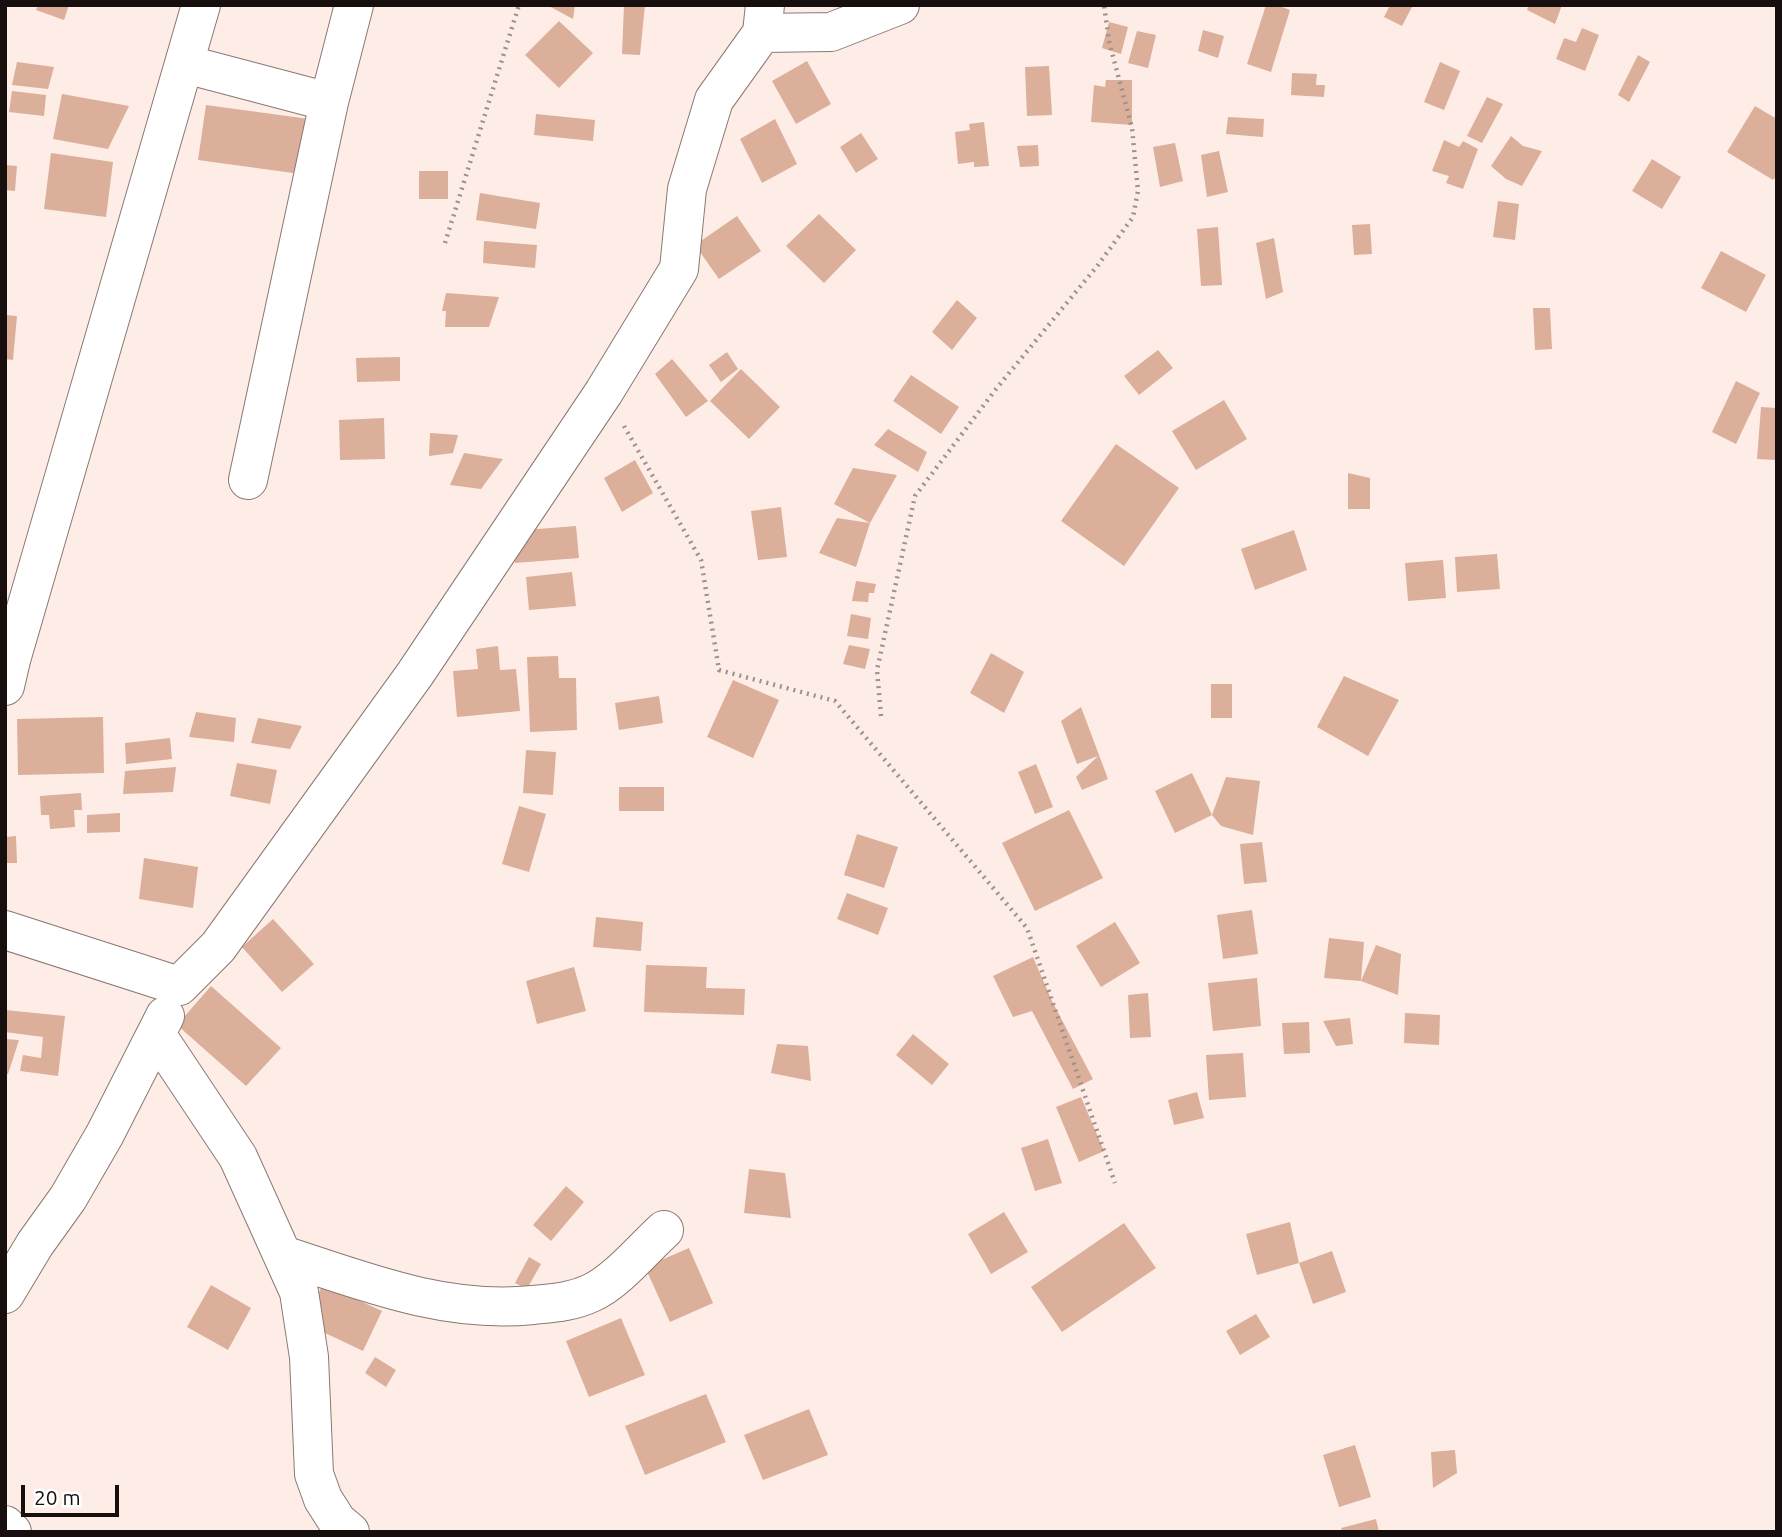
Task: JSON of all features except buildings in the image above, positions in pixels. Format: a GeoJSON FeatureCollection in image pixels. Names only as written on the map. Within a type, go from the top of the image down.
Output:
{"type":"FeatureCollection","features":[{"type":"Feature","properties":{"kind":"street"},"geometry":{"type":"LineString","coordinates":[[5,686],[201,5]]}},
{"type":"Feature","properties":{"kind":"street"},"geometry":{"type":"LineString","coordinates":[[248,480],[329,102],[354,5]]}},
{"type":"Feature","properties":{"kind":"street"},"geometry":{"type":"LineString","coordinates":[[5,1294],[35,1244],[68,1198],[105,1134],[179,986],[218,947],[415,674],[604,392],[679,269],[687,189],[714,100],[764,19],[831,32],[901,5]]}},
{"type":"Feature","properties":{"kind":"street"},"geometry":{"type":"LineString","coordinates":[[185,64],[329,102]]}},
{"type":"Feature","properties":{"kind":"street"},"geometry":{"type":"LineString","coordinates":[[5,930],[179,986]]}},
{"type":"Feature","properties":{"kind":"street"},"geometry":{"type":"LineString","coordinates":[[156,1034],[238,1157],[299,1292],[309,1357],[314,1474],[323,1499],[337,1521],[350,1532]]}},
{"type":"Feature","properties":{"kind":"street"},"geometry":{"type":"LineString","coordinates":[[283,1255],[411,1296],[452,1304],[502,1308],[564,1302],[593,1293],[663,1230]]}},
{"type":"Feature","properties":{"kind":"street"},"geometry":{"type":"LineString","coordinates":[[5,1525],[12,1532]]}},
{"type":"Feature","properties":{"kind":"path"},"geometry":{"type":"LineString","coordinates":[[445,243],[519,5]]}},
{"type":"Feature","properties":{"kind":"path"},"geometry":{"type":"LineString","coordinates":[[881,716],[877,670],[915,496],[1133,217],[1138,191],[1132,128],[1108,41],[1104,5]]}},
{"type":"Feature","properties":{"kind":"path"},"geometry":{"type":"LineString","coordinates":[[604,392],[701,560],[719,670],[835,701],[1027,928],[1115,1183]]}}]}
